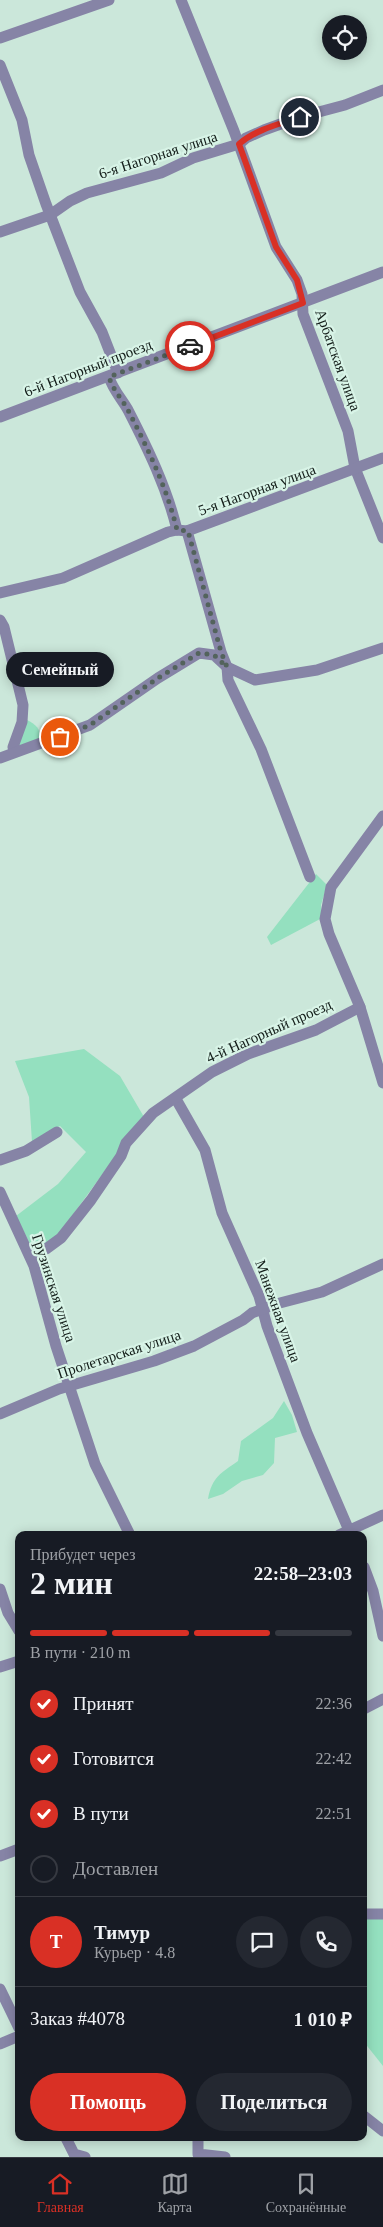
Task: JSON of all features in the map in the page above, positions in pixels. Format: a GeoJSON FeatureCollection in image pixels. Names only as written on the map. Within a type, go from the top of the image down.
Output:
{"type":"FeatureCollection","features":[{"type":"Feature","properties":{"kind":"street"},"geometry":{"type":"LineString","coordinates":[[0,38],[108,0]]}},
{"type":"Feature","properties":{"kind":"street","name":"Арбатская улица"},"geometry":{"type":"LineString","coordinates":[[181,0],[239,144],[276,247],[297,280],[303,303],[302,314],[348,431],[355,468],[383,538]]}},
{"type":"Feature","properties":{"kind":"street"},"geometry":{"type":"LineString","coordinates":[[0,64],[22,120],[29,155],[50,215],[80,292],[102,332],[113,375],[112,386],[127,408],[166,489],[182,530],[227,667],[228,680],[261,749],[310,877]]}},
{"type":"Feature","properties":{"kind":"street","name":"6-я Нагорная улица"},"geometry":{"type":"LineString","coordinates":[[0,232],[50,215],[70,201],[87,193],[161,173],[193,158],[239,144],[246,138],[264,130],[300,117],[345,105],[383,90]]}},
{"type":"Feature","properties":{"kind":"street","name":"6-й Нагорный проезд"},"geometry":{"type":"LineString","coordinates":[[0,417],[383,272]]}},
{"type":"Feature","properties":{"kind":"street","name":"5-я Нагорная улица"},"geometry":{"type":"LineString","coordinates":[[0,594],[63,578],[123,550],[340,475],[383,458]]}},
{"type":"Feature","properties":{"kind":"street"},"geometry":{"type":"LineString","coordinates":[[0,620],[4,627],[23,705],[22,722],[13,747],[14,752]]}},
{"type":"Feature","properties":{"kind":"street"},"geometry":{"type":"LineString","coordinates":[[0,758],[90,725],[158,678],[199,653],[214,655],[227,667],[255,680],[317,670],[383,648]]}},
{"type":"Feature","properties":{"kind":"street"},"geometry":{"type":"LineString","coordinates":[[383,816],[331,887],[325,919],[329,934],[360,1007],[383,1083]]}},
{"type":"Feature","properties":{"kind":"street","name":"4-й Нагорный проезд"},"geometry":{"type":"LineString","coordinates":[[30,1256],[46,1249],[61,1238],[91,1200],[121,1156],[126,1143],[153,1114],[219,1068],[248,1054],[316,1030],[360,1007]]}},
{"type":"Feature","properties":{"kind":"street","name":"Манежная улица"},"geometry":{"type":"LineString","coordinates":[[176,1099],[205,1150],[222,1213],[259,1296],[262,1309],[308,1433],[346,1531]]}},
{"type":"Feature","properties":{"kind":"street"},"geometry":{"type":"LineString","coordinates":[[0,1160],[26,1151],[57,1132]]}},
{"type":"Feature","properties":{"kind":"street","name":"Грузинская улица"},"geometry":{"type":"LineString","coordinates":[[0,1192],[30,1256],[95,1464],[128,1531]]}},
{"type":"Feature","properties":{"kind":"street","name":"Пролетарская улица"},"geometry":{"type":"LineString","coordinates":[[0,1414],[70,1386],[154,1361],[194,1346],[262,1309],[322,1292],[383,1264]]}},
{"type":"Feature","properties":{"kind":"street"},"geometry":{"type":"LineString","coordinates":[[351,1531],[383,1515]]}},
{"type":"Feature","properties":{"kind":"street"},"geometry":{"type":"LineString","coordinates":[[367,1575],[373,1591],[383,1636]]}},
{"type":"Feature","properties":{"kind":"street"},"geometry":{"type":"LineString","coordinates":[[0,1589],[8,1613],[15,1624]]}},
{"type":"Feature","properties":{"kind":"street"},"geometry":{"type":"LineString","coordinates":[[0,1667],[15,1662]]}},
{"type":"Feature","properties":{"kind":"street"},"geometry":{"type":"LineString","coordinates":[[367,1707],[383,1699]]}},
{"type":"Feature","properties":{"kind":"street"},"geometry":{"type":"LineString","coordinates":[[0,1856],[15,1850]]}},
{"type":"Feature","properties":{"kind":"street"},"geometry":{"type":"LineString","coordinates":[[367,1914],[383,1914]]}},
{"type":"Feature","properties":{"kind":"street"},"geometry":{"type":"LineString","coordinates":[[0,1988],[15,2020]]}},
{"type":"Feature","properties":{"kind":"street"},"geometry":{"type":"LineString","coordinates":[[0,2044],[15,2038]]}},
{"type":"Feature","properties":{"kind":"street"},"geometry":{"type":"LineString","coordinates":[[367,2118],[383,2131]]}},
{"type":"Feature","properties":{"kind":"street"},"geometry":{"type":"LineString","coordinates":[[68,2141],[77,2156]]}},
{"type":"Feature","properties":{"kind":"street"},"geometry":{"type":"LineString","coordinates":[[198,2141],[198,2154],[225,2157]]}},
{"type":"Feature","properties":{"kind":"green space"},"geometry":{"type":"Polygon","coordinates":[[[27,720],[37,727],[40,732],[39,739],[18,746],[27,720]]]}},
{"type":"Feature","properties":{"kind":"green space"},"geometry":{"type":"Polygon","coordinates":[[[316,874],[327,885],[321,905],[322,918],[271,945],[267,937],[316,874]]]}},
{"type":"Feature","properties":{"kind":"green space"},"geometry":{"type":"Polygon","coordinates":[[[84,1049],[120,1076],[144,1117],[58,1235],[48,1242],[38,1245],[30,1244],[16,1216],[58,1184],[86,1152],[60,1126],[32,1142],[29,1097],[15,1061],[84,1049]]]}},
{"type":"Feature","properties":{"kind":"green space"},"geometry":{"type":"Polygon","coordinates":[[[284,1401],[292,1415],[297,1432],[275,1438],[274,1463],[263,1475],[242,1481],[223,1494],[208,1499],[212,1485],[218,1476],[238,1461],[241,1441],[273,1418],[284,1401]]]}},
{"type":"Feature","properties":{"kind":"green space"},"geometry":{"type":"Polygon","coordinates":[[[367,1919],[383,1919],[383,2066],[367,2046],[367,1919]]]}},
{"type":"Feature","properties":{"kind":"way so far"},"geometry":{"type":"LineString","coordinates":[[60,737],[90,725],[158,678],[199,653],[214,655],[227,667],[188,537],[188,531],[177,530],[166,489],[127,408],[112,386],[109,377],[190,346]]}},
{"type":"Feature","properties":{"kind":"place","name":"Семейный"},"geometry":{"type":"Point","coordinates":[60,737]}},
{"type":"Feature","properties":{"kind":"route"},"geometry":{"type":"LineString","coordinates":[[190,346],[303,303],[297,280],[276,247],[239,144],[246,138],[264,130],[300,117]]}}]}
